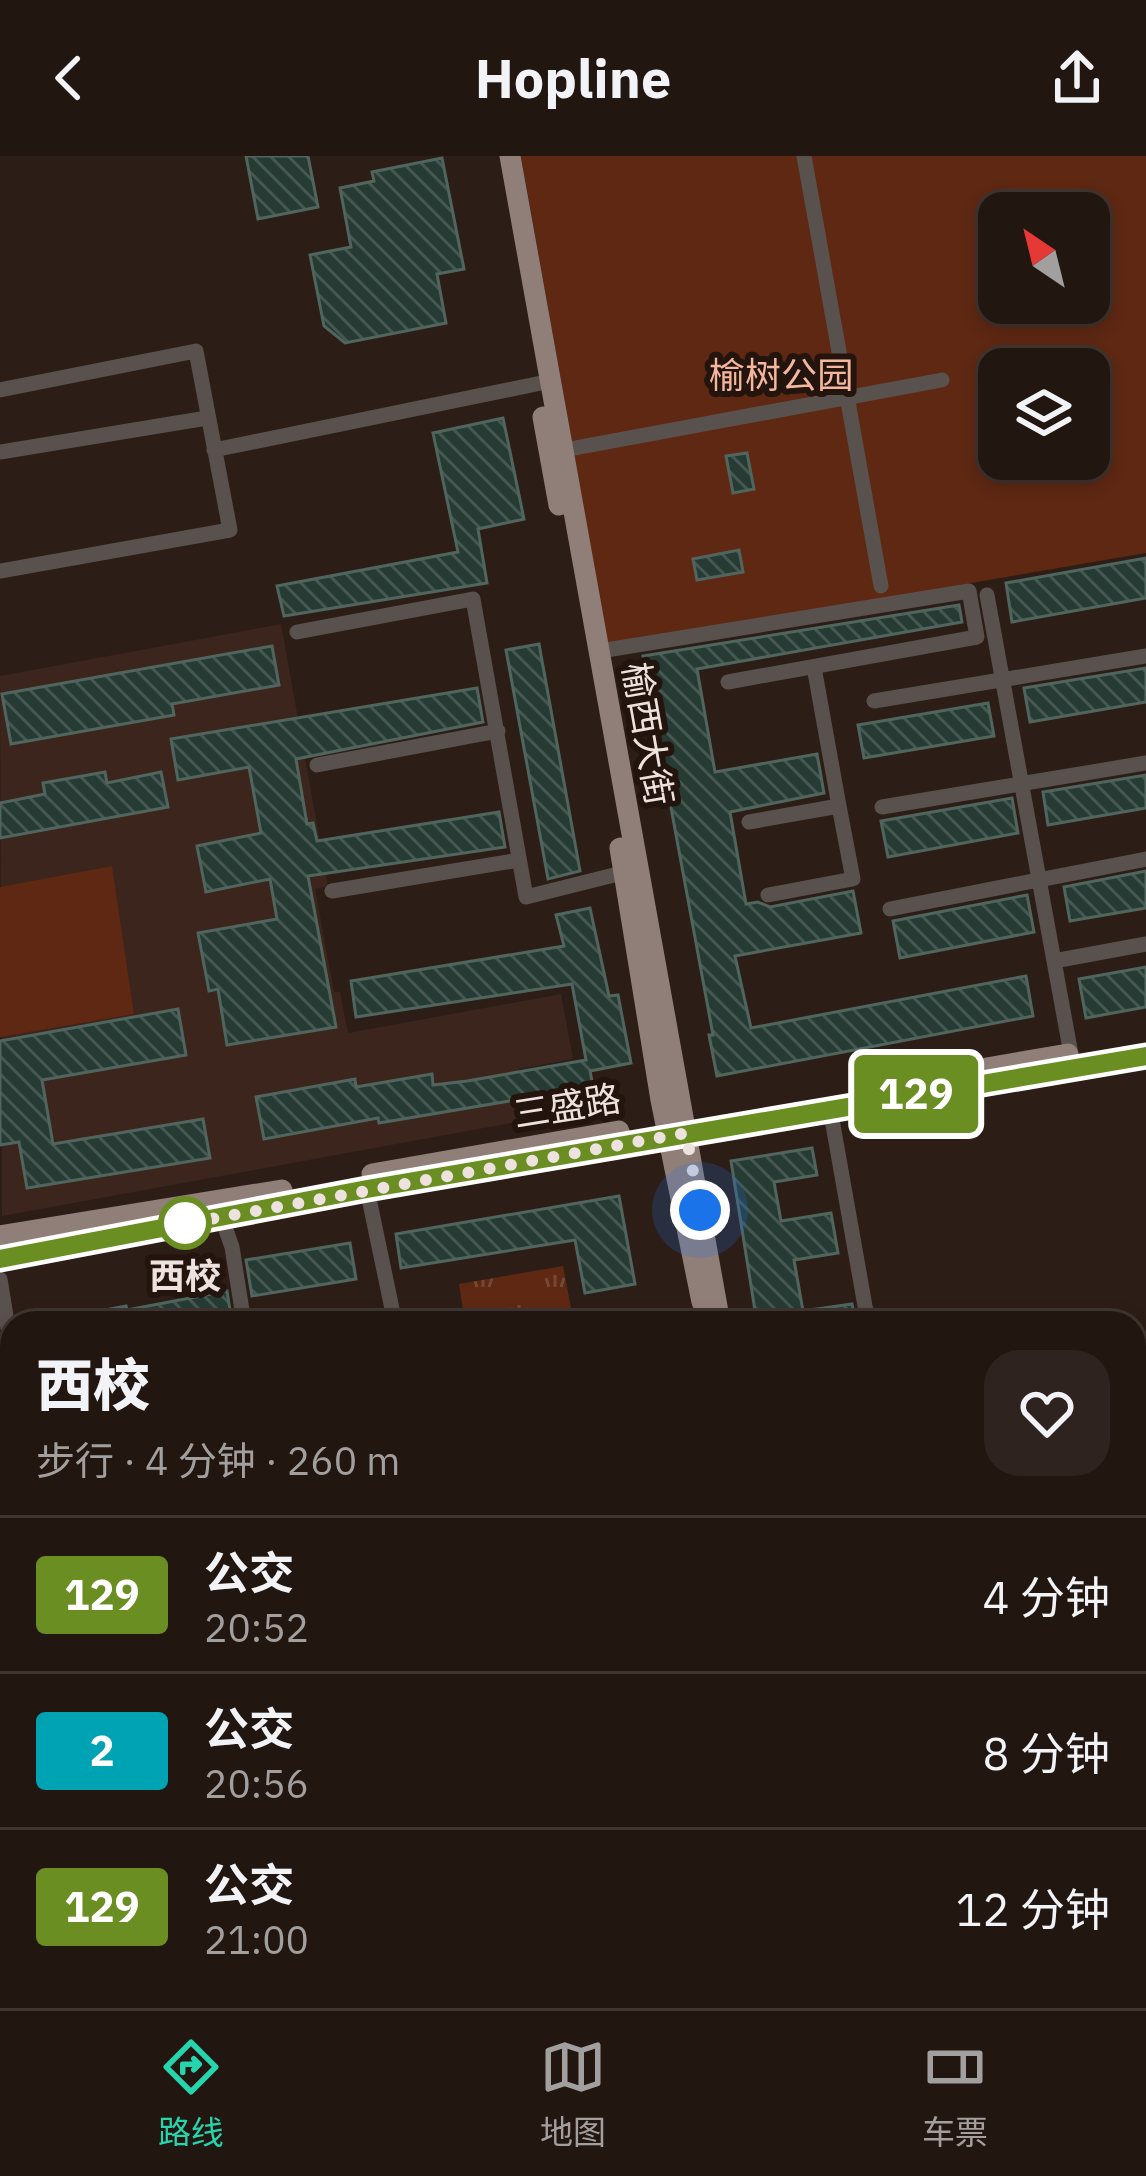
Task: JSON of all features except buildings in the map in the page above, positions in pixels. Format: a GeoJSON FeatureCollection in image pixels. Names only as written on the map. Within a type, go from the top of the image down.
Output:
{"type":"FeatureCollection","features":[{"type":"Feature","properties":{"kind":"main road","name":"榆西大街"},"geometry":{"type":"LineString","coordinates":[[506,156],[704,1311]]}},
{"type":"Feature","properties":{"kind":"main road","name":"榆西大街"},"geometry":{"type":"LineString","coordinates":[[544,382],[564,450],[600,651],[631,871]]}},
{"type":"Feature","properties":{"kind":"main road","name":"三盛路"},"geometry":{"type":"LineString","coordinates":[[1,1249],[1146,1042]]}},
{"type":"Feature","properties":{"kind":"main road","name":"三盛路"},"geometry":{"type":"LineString","coordinates":[[1,1249],[221,1216],[676,1128],[1146,1056]]}},
{"type":"Feature","properties":{"kind":"main road","name":"榆西大街"},"geometry":{"type":"LineString","coordinates":[[676,1128],[717,1311]]}},
{"type":"Feature","properties":{"kind":"street"},"geometry":{"type":"LineString","coordinates":[[804,156],[881,586]]}},
{"type":"Feature","properties":{"kind":"street"},"geometry":{"type":"LineString","coordinates":[[0,390],[196,351],[230,530],[0,571]]}},
{"type":"Feature","properties":{"kind":"street"},"geometry":{"type":"LineString","coordinates":[[564,450],[942,380]]}},
{"type":"Feature","properties":{"kind":"street"},"geometry":{"type":"LineString","coordinates":[[214,450],[544,382]]}},
{"type":"Feature","properties":{"kind":"street"},"geometry":{"type":"LineString","coordinates":[[0,452],[207,418]]}},
{"type":"Feature","properties":{"kind":"street"},"geometry":{"type":"LineString","coordinates":[[600,651],[970,591],[977,637],[728,682]]}},
{"type":"Feature","properties":{"kind":"street"},"geometry":{"type":"LineString","coordinates":[[986,595],[1071,1054]]}},
{"type":"Feature","properties":{"kind":"street"},"geometry":{"type":"LineString","coordinates":[[297,632],[473,598],[526,897],[631,871]]}},
{"type":"Feature","properties":{"kind":"street"},"geometry":{"type":"LineString","coordinates":[[874,701],[1146,656]]}},
{"type":"Feature","properties":{"kind":"street"},"geometry":{"type":"LineString","coordinates":[[768,895],[854,879],[814,668]]}},
{"type":"Feature","properties":{"kind":"street"},"geometry":{"type":"LineString","coordinates":[[317,764],[498,731]]}},
{"type":"Feature","properties":{"kind":"street"},"geometry":{"type":"LineString","coordinates":[[882,807],[1146,763]]}},
{"type":"Feature","properties":{"kind":"street"},"geometry":{"type":"LineString","coordinates":[[749,823],[839,806]]}},
{"type":"Feature","properties":{"kind":"street"},"geometry":{"type":"LineString","coordinates":[[332,891],[519,860]]}},
{"type":"Feature","properties":{"kind":"street"},"geometry":{"type":"LineString","coordinates":[[890,909],[1146,860]]}},
{"type":"Feature","properties":{"kind":"street"},"geometry":{"type":"LineString","coordinates":[[1054,961],[1146,944]]}},
{"type":"Feature","properties":{"kind":"street"},"geometry":{"type":"LineString","coordinates":[[830,1108],[866,1311]]}},
{"type":"Feature","properties":{"kind":"street"},"geometry":{"type":"LineString","coordinates":[[367,1189],[392,1311]]}},
{"type":"Feature","properties":{"kind":"street"},"geometry":{"type":"LineString","coordinates":[[221,1216],[232,1247],[242,1311]]}},
{"type":"Feature","properties":{"kind":"street"},"geometry":{"type":"LineString","coordinates":[[1,1249],[8,1311]]}},
{"type":"Feature","properties":{"kind":"shaded area"},"geometry":{"type":"Polygon","coordinates":[[[281,624],[328,886],[315,889],[334,992],[340,992],[348,1033],[561,994],[573,1059],[519,1069],[528,1120],[2,1216],[0,676],[281,624]]]}},
{"type":"Feature","properties":{"kind":"green space","name":"榆树公园"},"geometry":{"type":"Polygon","coordinates":[[[521,156],[1146,156],[1146,553],[608,645],[521,156]]]}},
{"type":"Feature","properties":{"kind":"green space"},"geometry":{"type":"Polygon","coordinates":[[[112,866],[134,1014],[0,1037],[0,887],[112,866]]]}},
{"type":"Feature","properties":{"kind":"green space"},"geometry":{"type":"Polygon","coordinates":[[[563,1266],[571,1311],[463,1311],[459,1284],[563,1266]]]}},
{"type":"Feature","properties":{"kind":"bus line","name":"129"},"geometry":{"type":"LineString","coordinates":[[0,1259],[367,1189],[1146,1056]]}},
{"type":"Feature","properties":{"kind":"place","name":"西校"},"geometry":{"type":"Point","coordinates":[185,1223]}},
{"type":"Feature","properties":{"kind":"route"},"geometry":{"type":"LineString","coordinates":[[185,1223],[178,1225],[686,1133],[700,1210]]}}]}
